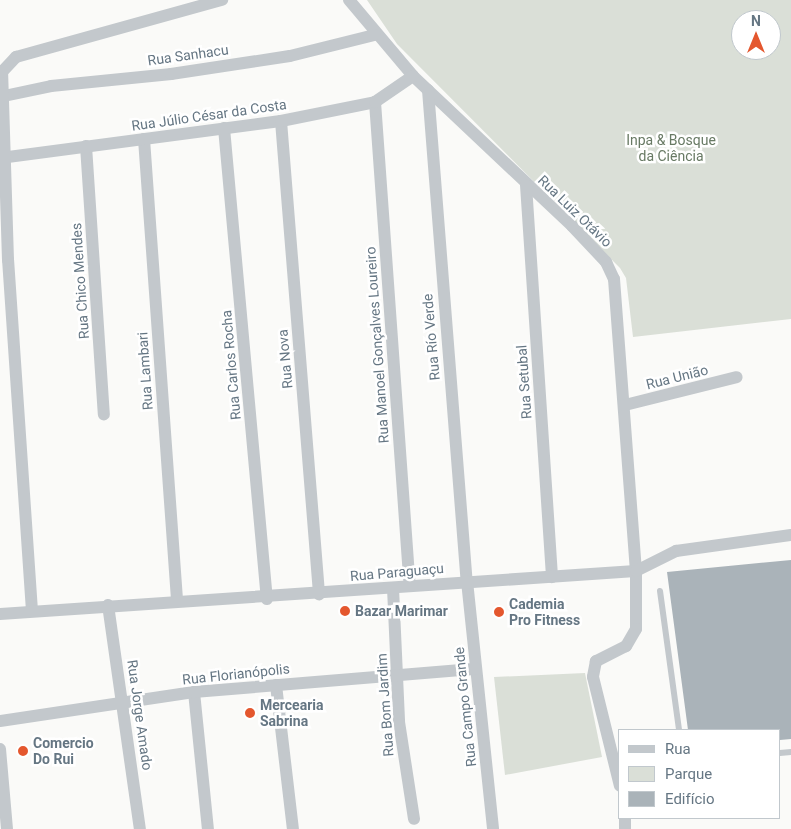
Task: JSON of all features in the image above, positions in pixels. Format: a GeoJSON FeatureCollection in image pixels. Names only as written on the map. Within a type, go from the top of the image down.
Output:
{"type":"FeatureCollection","features":[{"type":"Feature","properties":{"kind":"street"},"geometry":{"type":"LineString","coordinates":[[32,611],[20,464],[3,157],[4,96],[2,72],[7,63],[56,44],[222,0]]}},
{"type":"Feature","properties":{"kind":"street","name":"Rua Luiz Otávio"},"geometry":{"type":"LineString","coordinates":[[349,0],[374,35],[412,76],[572,226],[606,262],[614,279],[625,405],[636,571],[635,636],[626,646],[602,654],[594,670],[618,777]]}},
{"type":"Feature","properties":{"kind":"street","name":"Rua Sanhacu"},"geometry":{"type":"LineString","coordinates":[[4,96],[51,86],[171,74],[290,56],[374,35]]}},
{"type":"Feature","properties":{"kind":"street","name":"Rua Júlio César da Costa"},"geometry":{"type":"LineString","coordinates":[[3,157],[281,122],[375,102],[412,76]]}},
{"type":"Feature","properties":{"kind":"street","name":"Rua Río Verde"},"geometry":{"type":"LineString","coordinates":[[428,90],[467,581]]}},
{"type":"Feature","properties":{"kind":"street","name":"Rua Manoel Gonçalves Loureiro"},"geometry":{"type":"LineString","coordinates":[[375,102],[410,586]]}},
{"type":"Feature","properties":{"kind":"street","name":"Rua Nova"},"geometry":{"type":"LineString","coordinates":[[281,122],[320,594]]}},
{"type":"Feature","properties":{"kind":"street","name":"Rua Carlos Rocha"},"geometry":{"type":"LineString","coordinates":[[224,128],[267,598]]}},
{"type":"Feature","properties":{"kind":"street","name":"Rua Lambari"},"geometry":{"type":"LineString","coordinates":[[144,139],[177,601]]}},
{"type":"Feature","properties":{"kind":"street","name":"Rua Chico Mendes"},"geometry":{"type":"LineString","coordinates":[[86,146],[104,414]]}},
{"type":"Feature","properties":{"kind":"street","name":"Rua Setubal"},"geometry":{"type":"LineString","coordinates":[[526,184],[552,576]]}},
{"type":"Feature","properties":{"kind":"street","name":"Rua União"},"geometry":{"type":"LineString","coordinates":[[625,405],[737,377]]}},
{"type":"Feature","properties":{"kind":"street","name":"Rua Paraguaçu"},"geometry":{"type":"LineString","coordinates":[[0,614],[108,605],[267,598],[467,581],[636,571],[676,552],[791,535]]}},
{"type":"Feature","properties":{"kind":"street","name":"Rua Campo Grande"},"geometry":{"type":"LineString","coordinates":[[467,581],[493,829]]}},
{"type":"Feature","properties":{"kind":"street","name":"Rua Bom Jardim"},"geometry":{"type":"LineString","coordinates":[[393,588],[399,722],[414,819]]}},
{"type":"Feature","properties":{"kind":"street","name":"Rua Jorge Amado"},"geometry":{"type":"LineString","coordinates":[[108,605],[124,704],[140,829]]}},
{"type":"Feature","properties":{"kind":"street","name":"Rua Florianópolis"},"geometry":{"type":"LineString","coordinates":[[0,722],[194,692],[398,672],[476,669]]}},
{"type":"Feature","properties":{"kind":"street"},"geometry":{"type":"LineString","coordinates":[[276,685],[294,829]]}},
{"type":"Feature","properties":{"kind":"street"},"geometry":{"type":"LineString","coordinates":[[194,692],[208,829]]}},
{"type":"Feature","properties":{"kind":"street"},"geometry":{"type":"LineString","coordinates":[[0,749],[8,829]]}},
{"type":"Feature","properties":{"kind":"lane"},"geometry":{"type":"LineString","coordinates":[[660,591],[679,729]]}},
{"type":"Feature","properties":{"kind":"green space","name":"Inpa & Bosque da Ciência"},"geometry":{"type":"Polygon","coordinates":[[[367,0],[791,0],[791,319],[633,337],[626,278],[620,268],[397,44],[367,0]]]}},
{"type":"Feature","properties":{"kind":"green space"},"geometry":{"type":"Polygon","coordinates":[[[585,673],[602,757],[505,775],[494,677],[585,673]]]}},
{"type":"Feature","properties":{"kind":"building"},"geometry":{"type":"Polygon","coordinates":[[[791,560],[791,739],[781,740],[781,729],[688,729],[667,572],[791,560]]]}},
{"type":"Feature","properties":{"kind":"place","name":"Bazar Marimar"},"geometry":{"type":"Point","coordinates":[345,611]}},
{"type":"Feature","properties":{"kind":"place","name":"Cademia Pro Fitness"},"geometry":{"type":"Point","coordinates":[499,612]}},
{"type":"Feature","properties":{"kind":"place","name":"Mercearia Sabrina"},"geometry":{"type":"Point","coordinates":[250,713]}},
{"type":"Feature","properties":{"kind":"place","name":"Comercio Do Rui"},"geometry":{"type":"Point","coordinates":[23,751]}}]}
